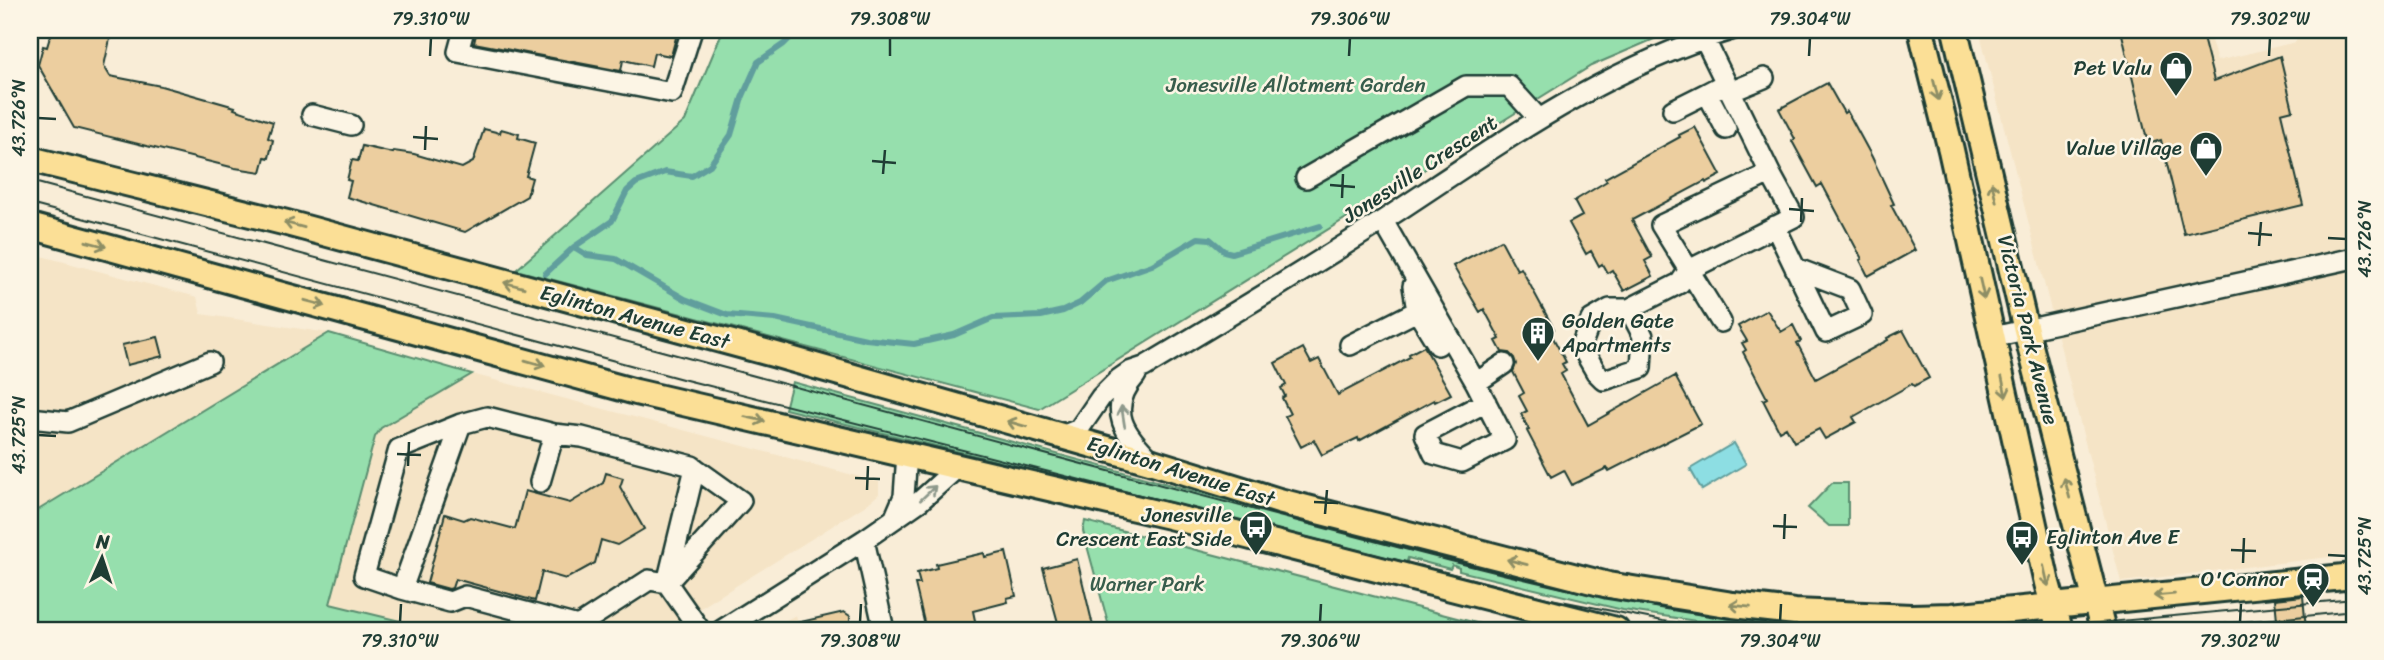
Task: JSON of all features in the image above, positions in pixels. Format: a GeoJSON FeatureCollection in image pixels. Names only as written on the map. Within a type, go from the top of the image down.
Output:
{"type":"FeatureCollection","features":[{"type":"Feature","properties":{"kind":"main road","name":"Victoria Park Avenue"},"geometry":{"type":"LineString","coordinates":[[1921,30],[2060,630]]}},
{"type":"Feature","properties":{"kind":"main road","name":"Victoria Park Avenue"},"geometry":{"type":"LineString","coordinates":[[1955,30],[2026,330],[2104,630]]}},
{"type":"Feature","properties":{"kind":"main road","name":"Eglinton Avenue East"},"geometry":{"type":"LineString","coordinates":[[30,159],[287,223],[773,354],[1153,462],[1279,501],[1608,585],[1732,605],[1911,617],[1952,616],[2354,576]]}},
{"type":"Feature","properties":{"kind":"main road","name":"Eglinton Avenue East"},"geometry":{"type":"LineString","coordinates":[[30,226],[636,392],[1169,516],[1616,630]]}},
{"type":"Feature","properties":{"kind":"street"},"geometry":{"type":"LineString","coordinates":[[464,30],[458,52],[672,93],[692,30]]}},
{"type":"Feature","properties":{"kind":"street","name":"Jonesville Crescent"},"geometry":{"type":"LineString","coordinates":[[1062,436],[1079,429],[1101,397],[1129,372],[1144,367],[1383,221],[1539,119],[1596,85],[1654,56],[1731,30]]}},
{"type":"Feature","properties":{"kind":"street"},"geometry":{"type":"LineString","coordinates":[[1629,309],[1680,283],[1689,270],[1794,217],[1704,38]]}},
{"type":"Feature","properties":{"kind":"street"},"geometry":{"type":"LineString","coordinates":[[1673,110],[1707,93],[1764,78]]}},
{"type":"Feature","properties":{"kind":"street"},"geometry":{"type":"LineString","coordinates":[[1307,178],[1466,86],[1509,86],[1539,119]]}},
{"type":"Feature","properties":{"kind":"street"},"geometry":{"type":"LineString","coordinates":[[1707,93],[1726,129]]}},
{"type":"Feature","properties":{"kind":"street"},"geometry":{"type":"LineString","coordinates":[[312,115],[351,125]]}},
{"type":"Feature","properties":{"kind":"street"},"geometry":{"type":"LineString","coordinates":[[1721,322],[1661,225],[1770,173]]}},
{"type":"Feature","properties":{"kind":"street"},"geometry":{"type":"LineString","coordinates":[[1383,221],[1486,402]]}},
{"type":"Feature","properties":{"kind":"street"},"geometry":{"type":"LineString","coordinates":[[1775,226],[1795,268]]}},
{"type":"Feature","properties":{"kind":"street"},"geometry":{"type":"LineString","coordinates":[[1993,337],[2354,258]]}},
{"type":"Feature","properties":{"kind":"street"},"geometry":{"type":"LineString","coordinates":[[1410,271],[1417,311],[1438,345]]}},
{"type":"Feature","properties":{"kind":"street"},"geometry":{"type":"LineString","coordinates":[[1350,345],[1417,311]]}},
{"type":"Feature","properties":{"kind":"street"},"geometry":{"type":"LineString","coordinates":[[30,418],[68,422],[210,362]]}},
{"type":"Feature","properties":{"kind":"street"},"geometry":{"type":"LineString","coordinates":[[1476,383],[1504,364]]}},
{"type":"Feature","properties":{"kind":"street","name":"Jonesville Crescent"},"geometry":{"type":"LineString","coordinates":[[1144,367],[1122,394],[1121,416],[1128,435],[1153,462]]}},
{"type":"Feature","properties":{"kind":"street"},"geometry":{"type":"LineString","coordinates":[[667,583],[741,501],[695,468],[582,437],[554,434],[487,417],[461,424],[399,449],[364,576],[450,602],[464,596],[578,626],[649,580],[667,583],[700,630]]}},
{"type":"Feature","properties":{"kind":"street"},"geometry":{"type":"LineString","coordinates":[[402,589],[461,424]]}},
{"type":"Feature","properties":{"kind":"street"},"geometry":{"type":"LineString","coordinates":[[540,482],[554,434]]}},
{"type":"Feature","properties":{"kind":"street"},"geometry":{"type":"LineString","coordinates":[[895,517],[904,496],[907,454]]}},
{"type":"Feature","properties":{"kind":"street"},"geometry":{"type":"LineString","coordinates":[[722,630],[864,540],[920,501],[959,466]]}},
{"type":"Feature","properties":{"kind":"street"},"geometry":{"type":"LineString","coordinates":[[667,583],[695,468]]}},
{"type":"Feature","properties":{"kind":"street"},"geometry":{"type":"LineString","coordinates":[[864,540],[884,630]]}},
{"type":"Feature","properties":{"kind":"shaded area"},"geometry":{"type":"Polygon","coordinates":[[[1979,30],[2208,30],[2217,61],[2296,42],[2297,34],[2314,30],[2354,30],[2354,554],[2121,582],[1979,30]]]}},
{"type":"Feature","properties":{"kind":"shaded area"},"geometry":{"type":"Polygon","coordinates":[[[30,253],[197,297],[201,314],[329,333],[30,515],[30,253]]]}},
{"type":"Feature","properties":{"kind":"shaded area"},"geometry":{"type":"Polygon","coordinates":[[[472,374],[879,482],[879,494],[866,505],[665,630],[437,630],[330,605],[375,438],[381,428],[472,374]]]}},
{"type":"Feature","properties":{"kind":"shaded area"},"geometry":{"type":"Polygon","coordinates":[[[796,615],[800,630],[767,630],[796,615]]]}},
{"type":"Feature","properties":{"kind":"green space","name":"Jonesville Allotment Garden"},"geometry":{"type":"Polygon","coordinates":[[[723,30],[1675,30],[1591,66],[1039,409],[516,270],[685,121],[723,30]]]}},
{"type":"Feature","properties":{"kind":"green space"},"geometry":{"type":"Polygon","coordinates":[[[329,333],[472,374],[381,428],[375,437],[330,604],[437,630],[30,630],[30,515],[329,333]]]}},
{"type":"Feature","properties":{"kind":"green space"},"geometry":{"type":"Polygon","coordinates":[[[792,382],[1381,542],[1596,594],[1717,616],[1836,627],[1955,630],[1756,630],[1623,610],[1459,571],[1459,568],[1452,565],[1450,569],[1408,558],[1406,564],[785,409],[792,382]]]}},
{"type":"Feature","properties":{"kind":"green space"},"geometry":{"type":"Polygon","coordinates":[[[1832,483],[1848,483],[1848,526],[1829,526],[1808,508],[1832,483]]]}},
{"type":"Feature","properties":{"kind":"green space","name":"Warner Park"},"geometry":{"type":"Polygon","coordinates":[[[1085,521],[1503,630],[1110,630],[1083,531],[1085,521]]]}},
{"type":"Feature","properties":{"kind":"water"},"geometry":{"type":"Polygon","coordinates":[[[1734,443],[1746,464],[1702,490],[1690,469],[1734,443]]]}},
{"type":"Feature","properties":{"kind":"building"},"geometry":{"type":"Polygon","coordinates":[[[52,30],[112,30],[104,66],[110,76],[161,86],[235,107],[234,109],[273,122],[268,138],[273,140],[269,158],[265,157],[261,172],[74,128],[38,65],[43,46],[47,47],[52,30]]]}},
{"type":"Feature","properties":{"kind":"building"},"geometry":{"type":"Polygon","coordinates":[[[477,30],[678,30],[671,56],[654,53],[651,66],[623,60],[621,71],[474,43],[477,30]]]}},
{"type":"Feature","properties":{"kind":"building"},"geometry":{"type":"Polygon","coordinates":[[[2121,30],[2201,30],[2214,81],[2280,56],[2293,110],[2281,113],[2303,205],[2184,234],[2161,140],[2148,144],[2121,30]]]}},
{"type":"Feature","properties":{"kind":"building"},"geometry":{"type":"Polygon","coordinates":[[[1827,83],[1844,113],[1847,111],[1872,157],[1894,204],[1891,205],[1915,250],[1868,276],[1860,260],[1862,259],[1822,184],[1817,187],[1792,141],[1795,139],[1779,109],[1827,83]]]}},
{"type":"Feature","properties":{"kind":"building"},"geometry":{"type":"Polygon","coordinates":[[[1695,127],[1721,175],[1632,220],[1652,257],[1645,261],[1653,276],[1624,291],[1612,270],[1607,273],[1602,264],[1599,266],[1591,251],[1586,254],[1569,223],[1582,216],[1574,201],[1607,181],[1605,178],[1695,127]]]}},
{"type":"Feature","properties":{"kind":"building"},"geometry":{"type":"Polygon","coordinates":[[[484,129],[500,133],[501,129],[519,134],[518,138],[535,143],[526,176],[532,178],[527,196],[465,232],[347,197],[351,181],[347,180],[352,160],[358,161],[362,146],[393,153],[414,154],[462,168],[473,162],[484,129]]]}},
{"type":"Feature","properties":{"kind":"building","name":"Golden Gate Apartments"},"geometry":{"type":"Polygon","coordinates":[[[1501,240],[1517,270],[1521,268],[1554,329],[1550,332],[1566,362],[1562,364],[1566,371],[1561,374],[1588,425],[1675,376],[1701,424],[1609,471],[1607,468],[1572,485],[1564,470],[1551,477],[1521,414],[1527,411],[1519,396],[1524,393],[1513,372],[1516,364],[1514,358],[1509,353],[1502,352],[1496,341],[1500,339],[1484,309],[1480,312],[1453,266],[1501,240]]]}},
{"type":"Feature","properties":{"kind":"building"},"geometry":{"type":"Polygon","coordinates":[[[1767,310],[1781,332],[1793,325],[1801,341],[1797,343],[1816,379],[1903,330],[1929,378],[1914,386],[1912,384],[1853,417],[1856,422],[1825,439],[1819,429],[1794,442],[1786,427],[1779,431],[1763,400],[1767,398],[1743,352],[1746,350],[1742,343],[1747,341],[1738,326],[1767,310]]]}},
{"type":"Feature","properties":{"kind":"building"},"geometry":{"type":"Polygon","coordinates":[[[158,337],[163,356],[127,365],[122,345],[158,337]]]}},
{"type":"Feature","properties":{"kind":"building"},"geometry":{"type":"Polygon","coordinates":[[[1424,346],[1451,394],[1435,402],[1434,400],[1359,441],[1358,438],[1322,455],[1314,440],[1301,447],[1285,416],[1290,414],[1282,398],[1285,396],[1281,388],[1286,385],[1275,363],[1303,348],[1311,363],[1319,359],[1338,395],[1410,357],[1409,354],[1424,346]]]}},
{"type":"Feature","properties":{"kind":"building"},"geometry":{"type":"Polygon","coordinates":[[[606,473],[623,478],[620,487],[644,529],[617,545],[601,540],[595,563],[566,579],[542,572],[535,601],[455,579],[449,589],[427,583],[445,514],[464,520],[470,517],[515,529],[525,491],[570,503],[603,483],[606,473]]]}},
{"type":"Feature","properties":{"kind":"building"},"geometry":{"type":"Polygon","coordinates":[[[1006,552],[1016,596],[1007,598],[1008,602],[973,611],[977,630],[926,630],[915,584],[920,584],[917,573],[937,568],[936,564],[984,553],[985,557],[1006,552]]]}},
{"type":"Feature","properties":{"kind":"building"},"geometry":{"type":"Polygon","coordinates":[[[1077,559],[1094,630],[1060,630],[1043,568],[1077,559]]]}},
{"type":"Feature","properties":{"kind":"building"},"geometry":{"type":"Polygon","coordinates":[[[2303,596],[2306,629],[2278,630],[2275,599],[2303,596]]]}},
{"type":"Feature","properties":{"kind":"building"},"geometry":{"type":"Polygon","coordinates":[[[844,612],[850,616],[850,630],[793,630],[792,624],[844,612]]]}},
{"type":"Feature","properties":{"kind":"waterway"},"geometry":{"type":"LineString","coordinates":[[545,274],[574,247],[612,221],[627,191],[636,183],[665,172],[692,176],[710,165],[731,135],[742,98],[758,62],[784,44],[798,30]]}},
{"type":"Feature","properties":{"kind":"waterway"},"geometry":{"type":"LineString","coordinates":[[574,247],[587,255],[616,259],[685,299],[727,315],[775,319],[866,339],[914,344],[954,335],[993,318],[1041,316],[1063,311],[1080,303],[1106,281],[1152,265],[1198,238],[1210,239],[1224,251],[1232,253],[1320,226]]}},
{"type":"Feature","properties":{"kind":"tram line"},"geometry":{"type":"LineString","coordinates":[[30,181],[1082,464],[1529,580],[1692,613],[1802,627],[1858,630]]}},
{"type":"Feature","properties":{"kind":"tram line"},"geometry":{"type":"LineString","coordinates":[[30,204],[686,380],[1551,599],[1725,630]]}},
{"type":"Feature","properties":{"kind":"tram line"},"geometry":{"type":"LineString","coordinates":[[2023,630],[2354,599]]}},
{"type":"Feature","properties":{"kind":"tram line"},"geometry":{"type":"LineString","coordinates":[[2165,630],[2354,611]]}},
{"type":"Feature","properties":{"kind":"place","name":"Pet Valu"},"geometry":{"type":"Point","coordinates":[2176,98]}},
{"type":"Feature","properties":{"kind":"place","name":"Value Village"},"geometry":{"type":"Point","coordinates":[2206,178]}},
{"type":"Feature","properties":{"kind":"place","name":"Golden Gate Apartments"},"geometry":{"type":"Point","coordinates":[1538,363]}},
{"type":"Feature","properties":{"kind":"place","name":"Jonesville Crescent East Side"},"geometry":{"type":"Point","coordinates":[1256,557]}},
{"type":"Feature","properties":{"kind":"place","name":"Eglinton Ave E"},"geometry":{"type":"Point","coordinates":[2022,567]}},
{"type":"Feature","properties":{"kind":"place","name":"O'Connor"},"geometry":{"type":"Point","coordinates":[2313,609]}}]}
